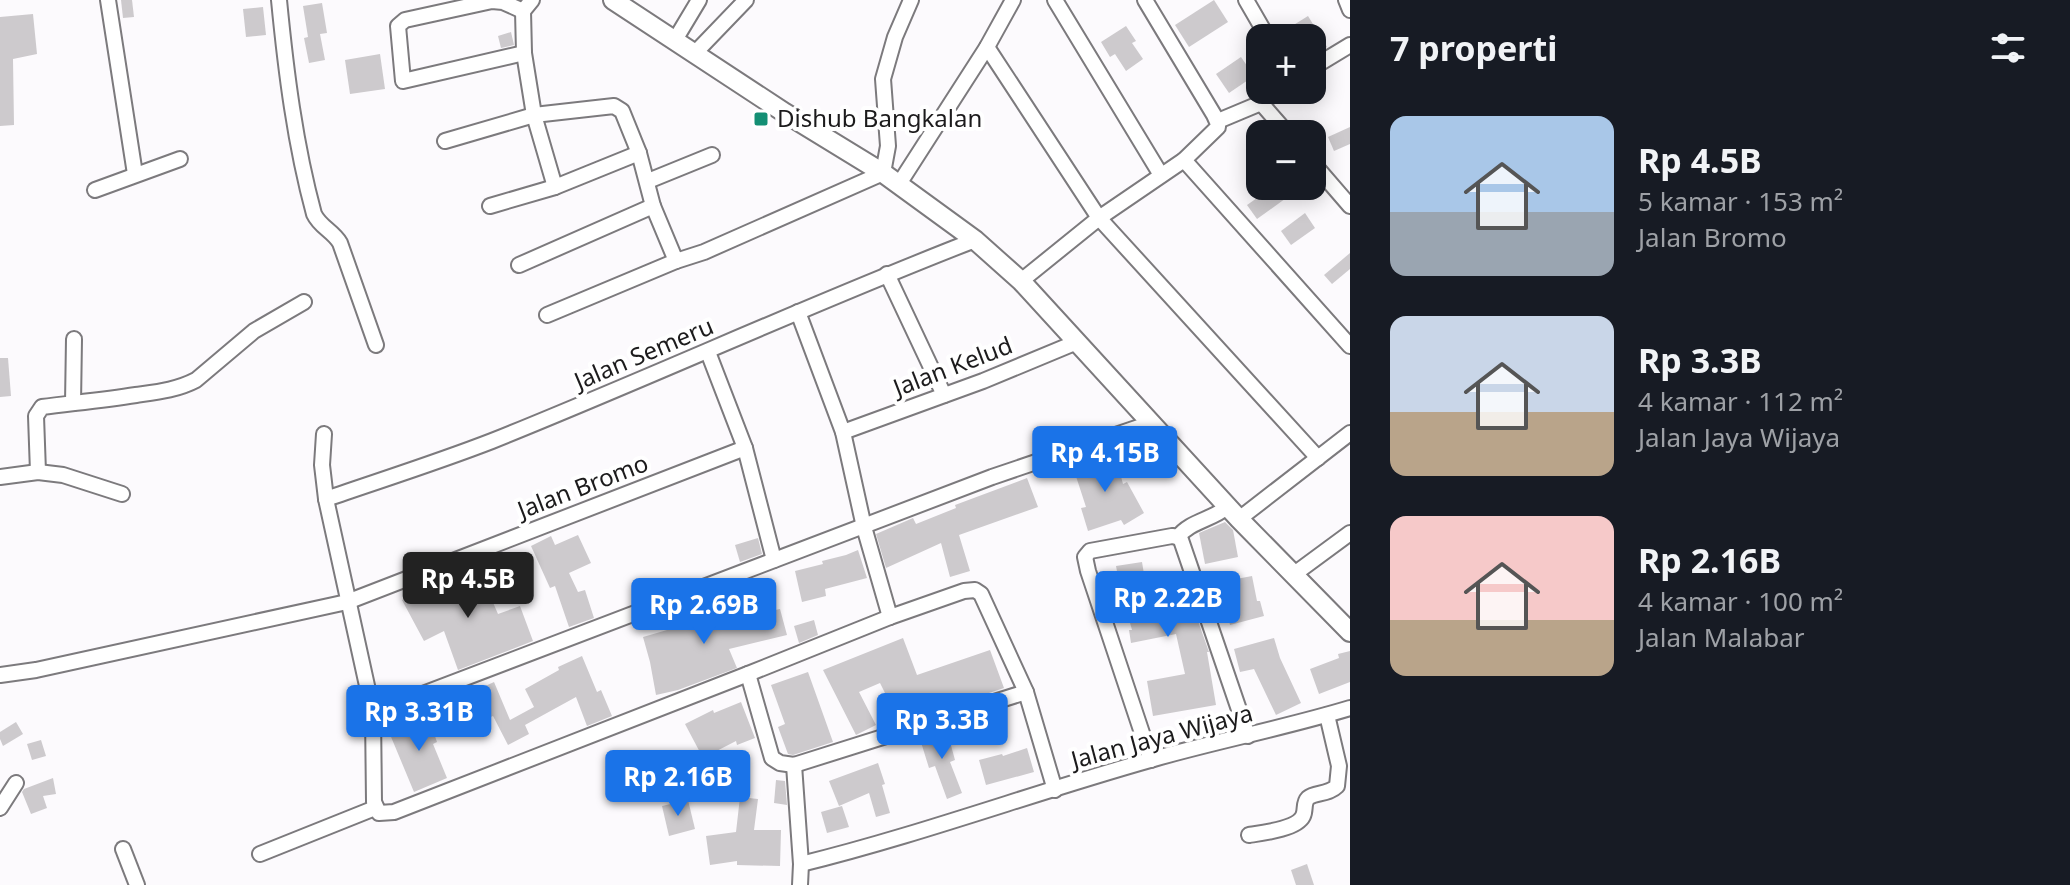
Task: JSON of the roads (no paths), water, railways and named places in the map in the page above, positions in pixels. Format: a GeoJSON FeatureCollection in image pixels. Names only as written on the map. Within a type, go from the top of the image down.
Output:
{"type":"FeatureCollection","features":[{"type":"Feature","properties":{"kind":"main road"},"geometry":{"type":"LineString","coordinates":[[613,0],[883,173],[975,240],[1021,281],[1233,513],[1350,632]]}},
{"type":"Feature","properties":{"kind":"street"},"geometry":{"type":"LineString","coordinates":[[108,0],[135,174]]}},
{"type":"Feature","properties":{"kind":"street"},"geometry":{"type":"LineString","coordinates":[[279,0],[303,175],[314,214],[340,243],[376,345]]}},
{"type":"Feature","properties":{"kind":"street"},"geometry":{"type":"LineString","coordinates":[[675,40],[699,0]]}},
{"type":"Feature","properties":{"kind":"street"},"geometry":{"type":"LineString","coordinates":[[695,53],[746,0]]}},
{"type":"Feature","properties":{"kind":"street"},"geometry":{"type":"LineString","coordinates":[[547,315],[704,252],[883,173],[888,146],[883,79],[895,37],[911,0]]}},
{"type":"Feature","properties":{"kind":"street"},"geometry":{"type":"LineString","coordinates":[[899,184],[987,47],[1013,0]]}},
{"type":"Feature","properties":{"kind":"street"},"geometry":{"type":"LineString","coordinates":[[1055,0],[1161,175]]}},
{"type":"Feature","properties":{"kind":"street"},"geometry":{"type":"LineString","coordinates":[[1021,281],[1099,218],[1184,160],[1218,127],[1218,121],[1145,0]]}},
{"type":"Feature","properties":{"kind":"street"},"geometry":{"type":"LineString","coordinates":[[1246,0],[1260,24]]}},
{"type":"Feature","properties":{"kind":"street"},"geometry":{"type":"LineString","coordinates":[[1346,0],[1350,10]]}},
{"type":"Feature","properties":{"kind":"street"},"geometry":{"type":"LineString","coordinates":[[524,53],[403,81],[398,26],[405,20],[492,1],[527,6],[524,53],[534,115],[555,187]]}},
{"type":"Feature","properties":{"kind":"street"},"geometry":{"type":"LineString","coordinates":[[1326,60],[1350,45]]}},
{"type":"Feature","properties":{"kind":"street"},"geometry":{"type":"LineString","coordinates":[[987,47],[1099,218],[1318,458]]}},
{"type":"Feature","properties":{"kind":"street"},"geometry":{"type":"LineString","coordinates":[[1218,121],[1259,104]]}},
{"type":"Feature","properties":{"kind":"street"},"geometry":{"type":"LineString","coordinates":[[1262,104],[1276,120]]}},
{"type":"Feature","properties":{"kind":"street"},"geometry":{"type":"LineString","coordinates":[[445,141],[534,115],[617,107],[622,111],[639,153],[653,206],[676,261]]}},
{"type":"Feature","properties":{"kind":"street"},"geometry":{"type":"LineString","coordinates":[[490,206],[555,187],[639,153]]}},
{"type":"Feature","properties":{"kind":"street"},"geometry":{"type":"LineString","coordinates":[[648,181],[712,155]]}},
{"type":"Feature","properties":{"kind":"street"},"geometry":{"type":"LineString","coordinates":[[95,190],[180,159]]}},
{"type":"Feature","properties":{"kind":"street"},"geometry":{"type":"LineString","coordinates":[[1184,160],[1350,346]]}},
{"type":"Feature","properties":{"kind":"street"},"geometry":{"type":"LineString","coordinates":[[1326,178],[1350,206]]}},
{"type":"Feature","properties":{"kind":"street"},"geometry":{"type":"LineString","coordinates":[[519,265],[653,206]]}},
{"type":"Feature","properties":{"kind":"street","name":"Jalan Semeru"},"geometry":{"type":"LineString","coordinates":[[326,499],[489,442],[975,240]]}},
{"type":"Feature","properties":{"kind":"street"},"geometry":{"type":"LineString","coordinates":[[887,274],[944,395]]}},
{"type":"Feature","properties":{"kind":"street"},"geometry":{"type":"LineString","coordinates":[[38,472],[37,412],[42,407],[186,386],[254,331],[304,302]]}},
{"type":"Feature","properties":{"kind":"street"},"geometry":{"type":"LineString","coordinates":[[798,312],[843,432],[864,527],[890,617]]}},
{"type":"Feature","properties":{"kind":"street"},"geometry":{"type":"LineString","coordinates":[[73,403],[74,339]]}},
{"type":"Feature","properties":{"kind":"street","name":"Jalan Kelud"},"geometry":{"type":"LineString","coordinates":[[843,432],[1077,342]]}},
{"type":"Feature","properties":{"kind":"street"},"geometry":{"type":"LineString","coordinates":[[708,352],[745,448],[774,560]]}},
{"type":"Feature","properties":{"kind":"street"},"geometry":{"type":"LineString","coordinates":[[373,713],[992,477],[1151,423]]}},
{"type":"Feature","properties":{"kind":"street"},"geometry":{"type":"LineString","coordinates":[[1178,537],[1188,527],[1233,513],[1318,458],[1350,433]]}},
{"type":"Feature","properties":{"kind":"street"},"geometry":{"type":"LineString","coordinates":[[324,434],[322,465],[326,499],[373,713],[372,772],[375,808],[379,813],[394,812],[890,617],[964,591],[979,592],[986,602],[1026,692],[1055,790]]}},
{"type":"Feature","properties":{"kind":"street","name":"Jalan Bromo"},"geometry":{"type":"LineString","coordinates":[[0,675],[36,670],[347,602],[745,448]]}},
{"type":"Feature","properties":{"kind":"street"},"geometry":{"type":"LineString","coordinates":[[0,477],[38,472],[63,475],[122,494]]}},
{"type":"Feature","properties":{"kind":"street"},"geometry":{"type":"LineString","coordinates":[[1293,575],[1350,533]]}},
{"type":"Feature","properties":{"kind":"street"},"geometry":{"type":"LineString","coordinates":[[1151,760],[1088,571],[1085,557],[1090,551],[1172,536],[1181,540],[1248,736]]}},
{"type":"Feature","properties":{"kind":"street"},"geometry":{"type":"LineString","coordinates":[[748,674],[772,758],[794,765],[1026,692]]}},
{"type":"Feature","properties":{"kind":"street","name":"Jalan Jaya Wijaya"},"geometry":{"type":"LineString","coordinates":[[801,864],[870,847],[1151,760],[1350,708]]}},
{"type":"Feature","properties":{"kind":"street"},"geometry":{"type":"LineString","coordinates":[[1249,835],[1274,831],[1298,822],[1308,798],[1337,786],[1339,766],[1327,715]]}},
{"type":"Feature","properties":{"kind":"street"},"geometry":{"type":"LineString","coordinates":[[794,765],[800,885]]}},
{"type":"Feature","properties":{"kind":"street"},"geometry":{"type":"LineString","coordinates":[[0,808],[16,783]]}},
{"type":"Feature","properties":{"kind":"street"},"geometry":{"type":"LineString","coordinates":[[260,854],[375,808]]}},
{"type":"Feature","properties":{"kind":"street"},"geometry":{"type":"LineString","coordinates":[[123,849],[137,885]]}},
{"type":"Feature","properties":{"kind":"place","name":"Dishub Bangkalan"},"geometry":{"type":"Point","coordinates":[761,119]}}]}
